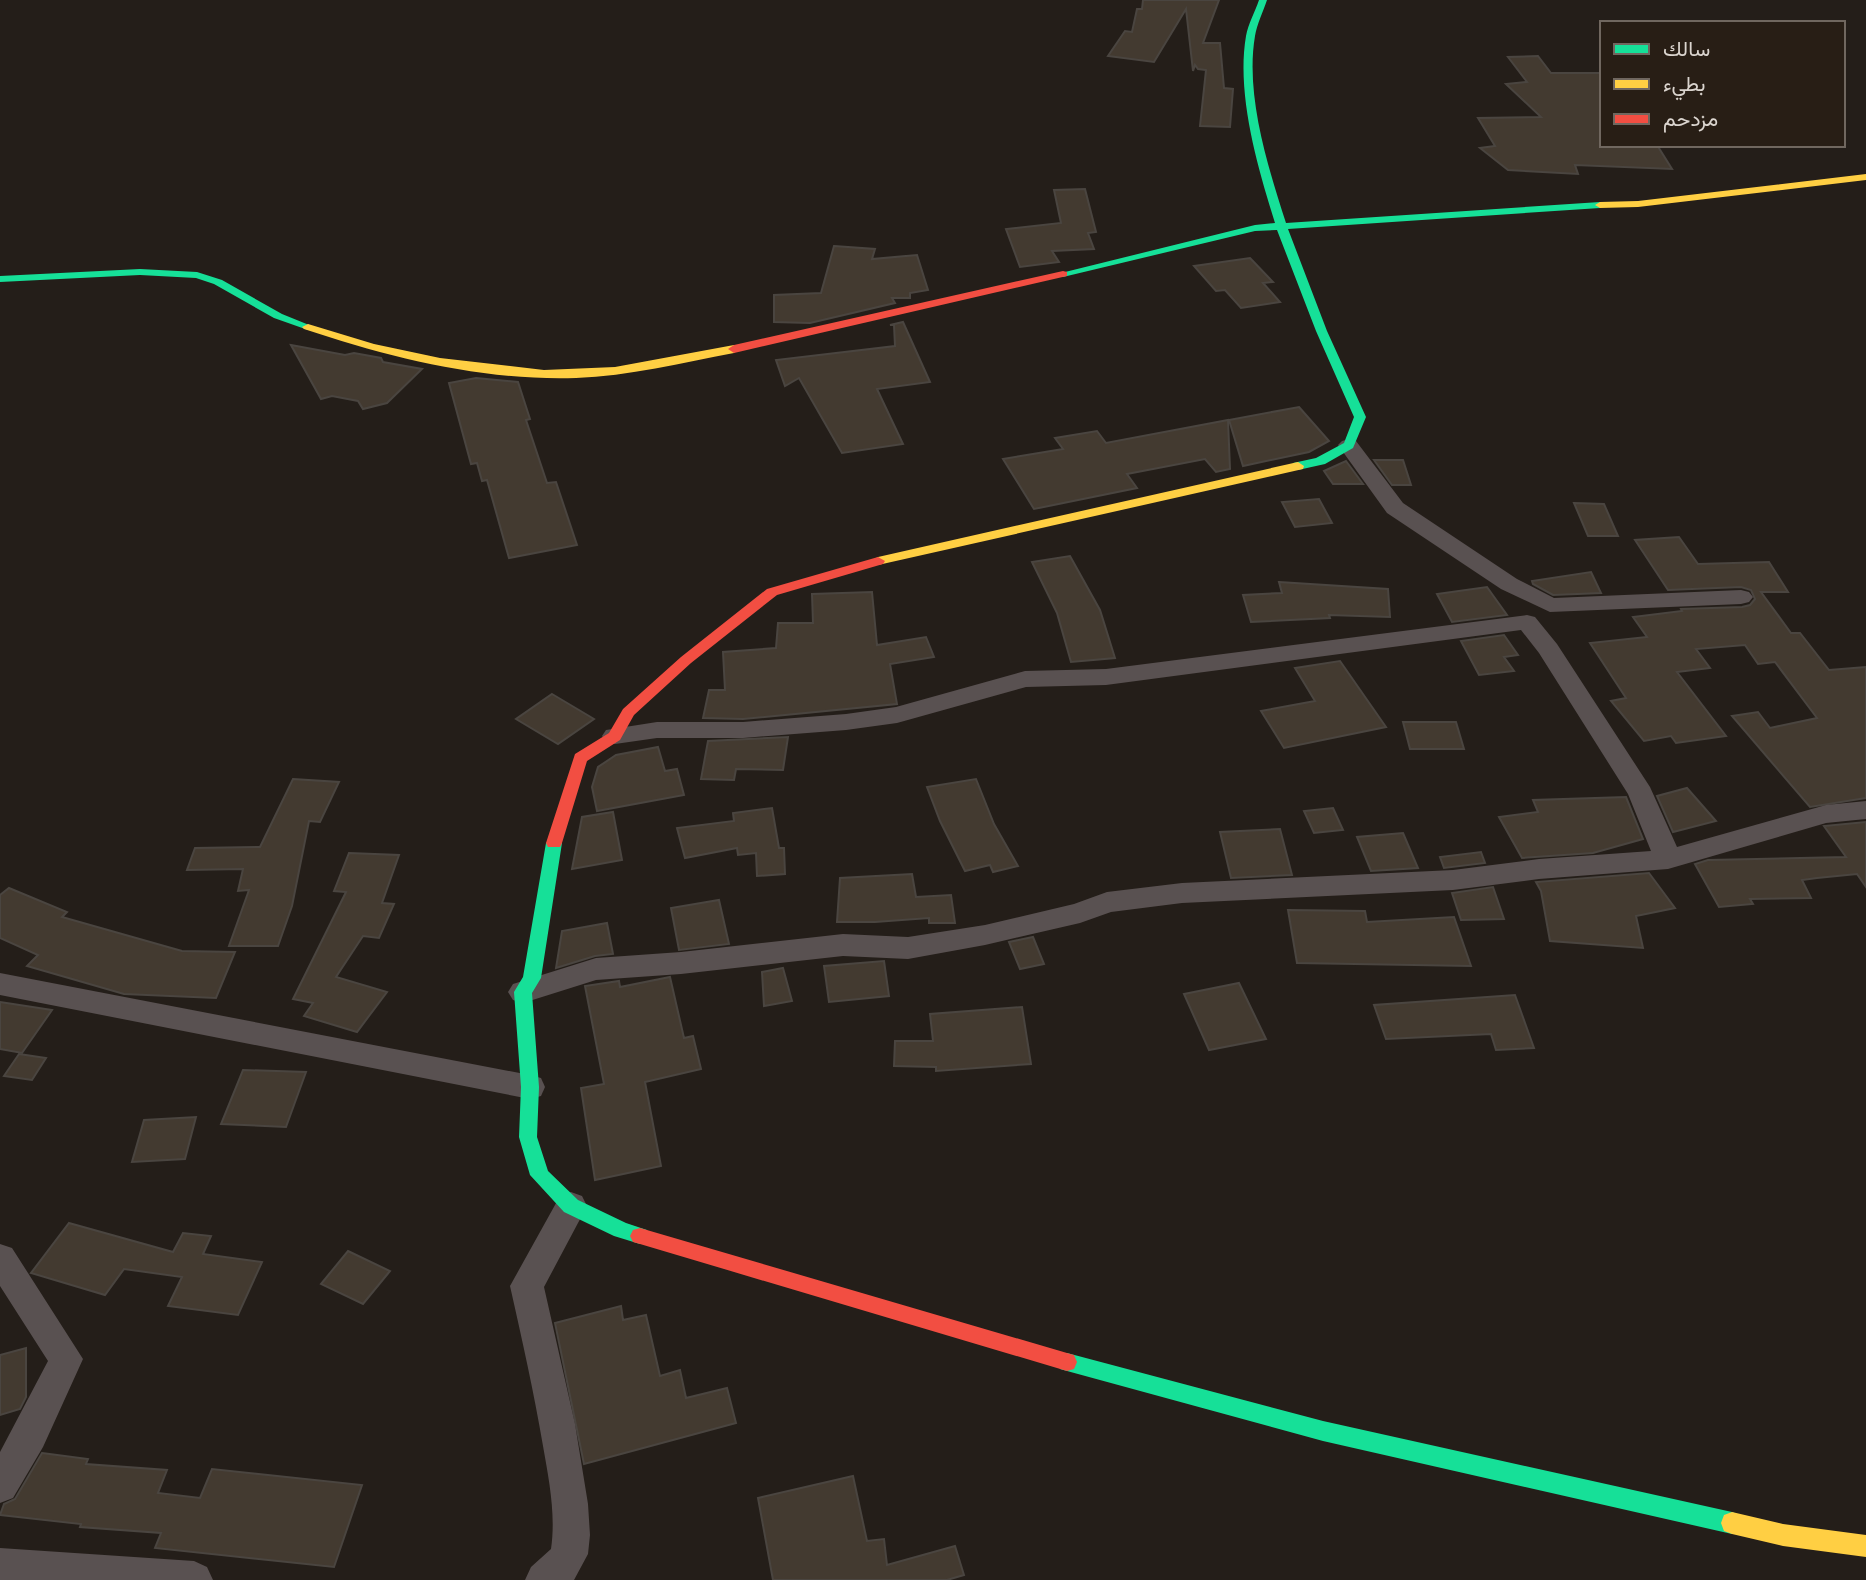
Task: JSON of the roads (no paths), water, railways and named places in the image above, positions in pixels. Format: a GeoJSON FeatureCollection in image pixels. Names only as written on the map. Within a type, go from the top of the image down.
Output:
{"type":"FeatureCollection","features":[{"type":"Feature","properties":{"kind":"street"},"geometry":{"type":"LineString","coordinates":[[615,736],[628,712],[685,660],[772,592],[847,568],[1320,461],[1349,444],[1360,417],[1339,371],[1282,225],[1254,117],[1248,76],[1250,34],[1263,0]]}},
{"type":"Feature","properties":{"kind":"street"},"geometry":{"type":"LineString","coordinates":[[0,279],[140,272],[197,275],[218,282],[278,316],[345,340],[483,369],[575,374],[658,364],[783,341],[1227,234],[1282,225],[1550,207],[1638,204],[1866,177]]}},
{"type":"Feature","properties":{"kind":"street"},"geometry":{"type":"LineString","coordinates":[[1349,444],[1395,508],[1509,584],[1550,605],[1741,597]]}},
{"type":"Feature","properties":{"kind":"street"},"geometry":{"type":"LineString","coordinates":[[1550,605],[1527,622],[1106,677],[1026,679],[897,715],[743,730],[657,730],[615,736],[580,758],[556,830],[532,978],[523,992],[530,1087],[528,1138],[540,1175],[570,1206],[621,1230],[1040,1355],[1323,1431],[1783,1535],[1866,1546]]}},
{"type":"Feature","properties":{"kind":"street"},"geometry":{"type":"LineString","coordinates":[[1527,622],[1548,649],[1641,793],[1668,859]]}},
{"type":"Feature","properties":{"kind":"street"},"geometry":{"type":"LineString","coordinates":[[523,992],[596,969],[681,963],[843,945],[908,948],[985,935],[1066,916],[1107,902],[1182,893],[1453,880],[1539,869],[1668,859],[1826,814],[1866,810]]}},
{"type":"Feature","properties":{"kind":"street"},"geometry":{"type":"LineString","coordinates":[[0,984],[530,1087]]}},
{"type":"Feature","properties":{"kind":"street"},"geometry":{"type":"LineString","coordinates":[[544,1580],[555,1574],[570,1553],[571,1524],[563,1462],[527,1286],[570,1206]]}},
{"type":"Feature","properties":{"kind":"street"},"geometry":{"type":"LineString","coordinates":[[0,1258],[66,1359],[30,1435],[0,1486]]}},
{"type":"Feature","properties":{"kind":"street"},"geometry":{"type":"LineString","coordinates":[[0,1567],[194,1580]]}}]}
